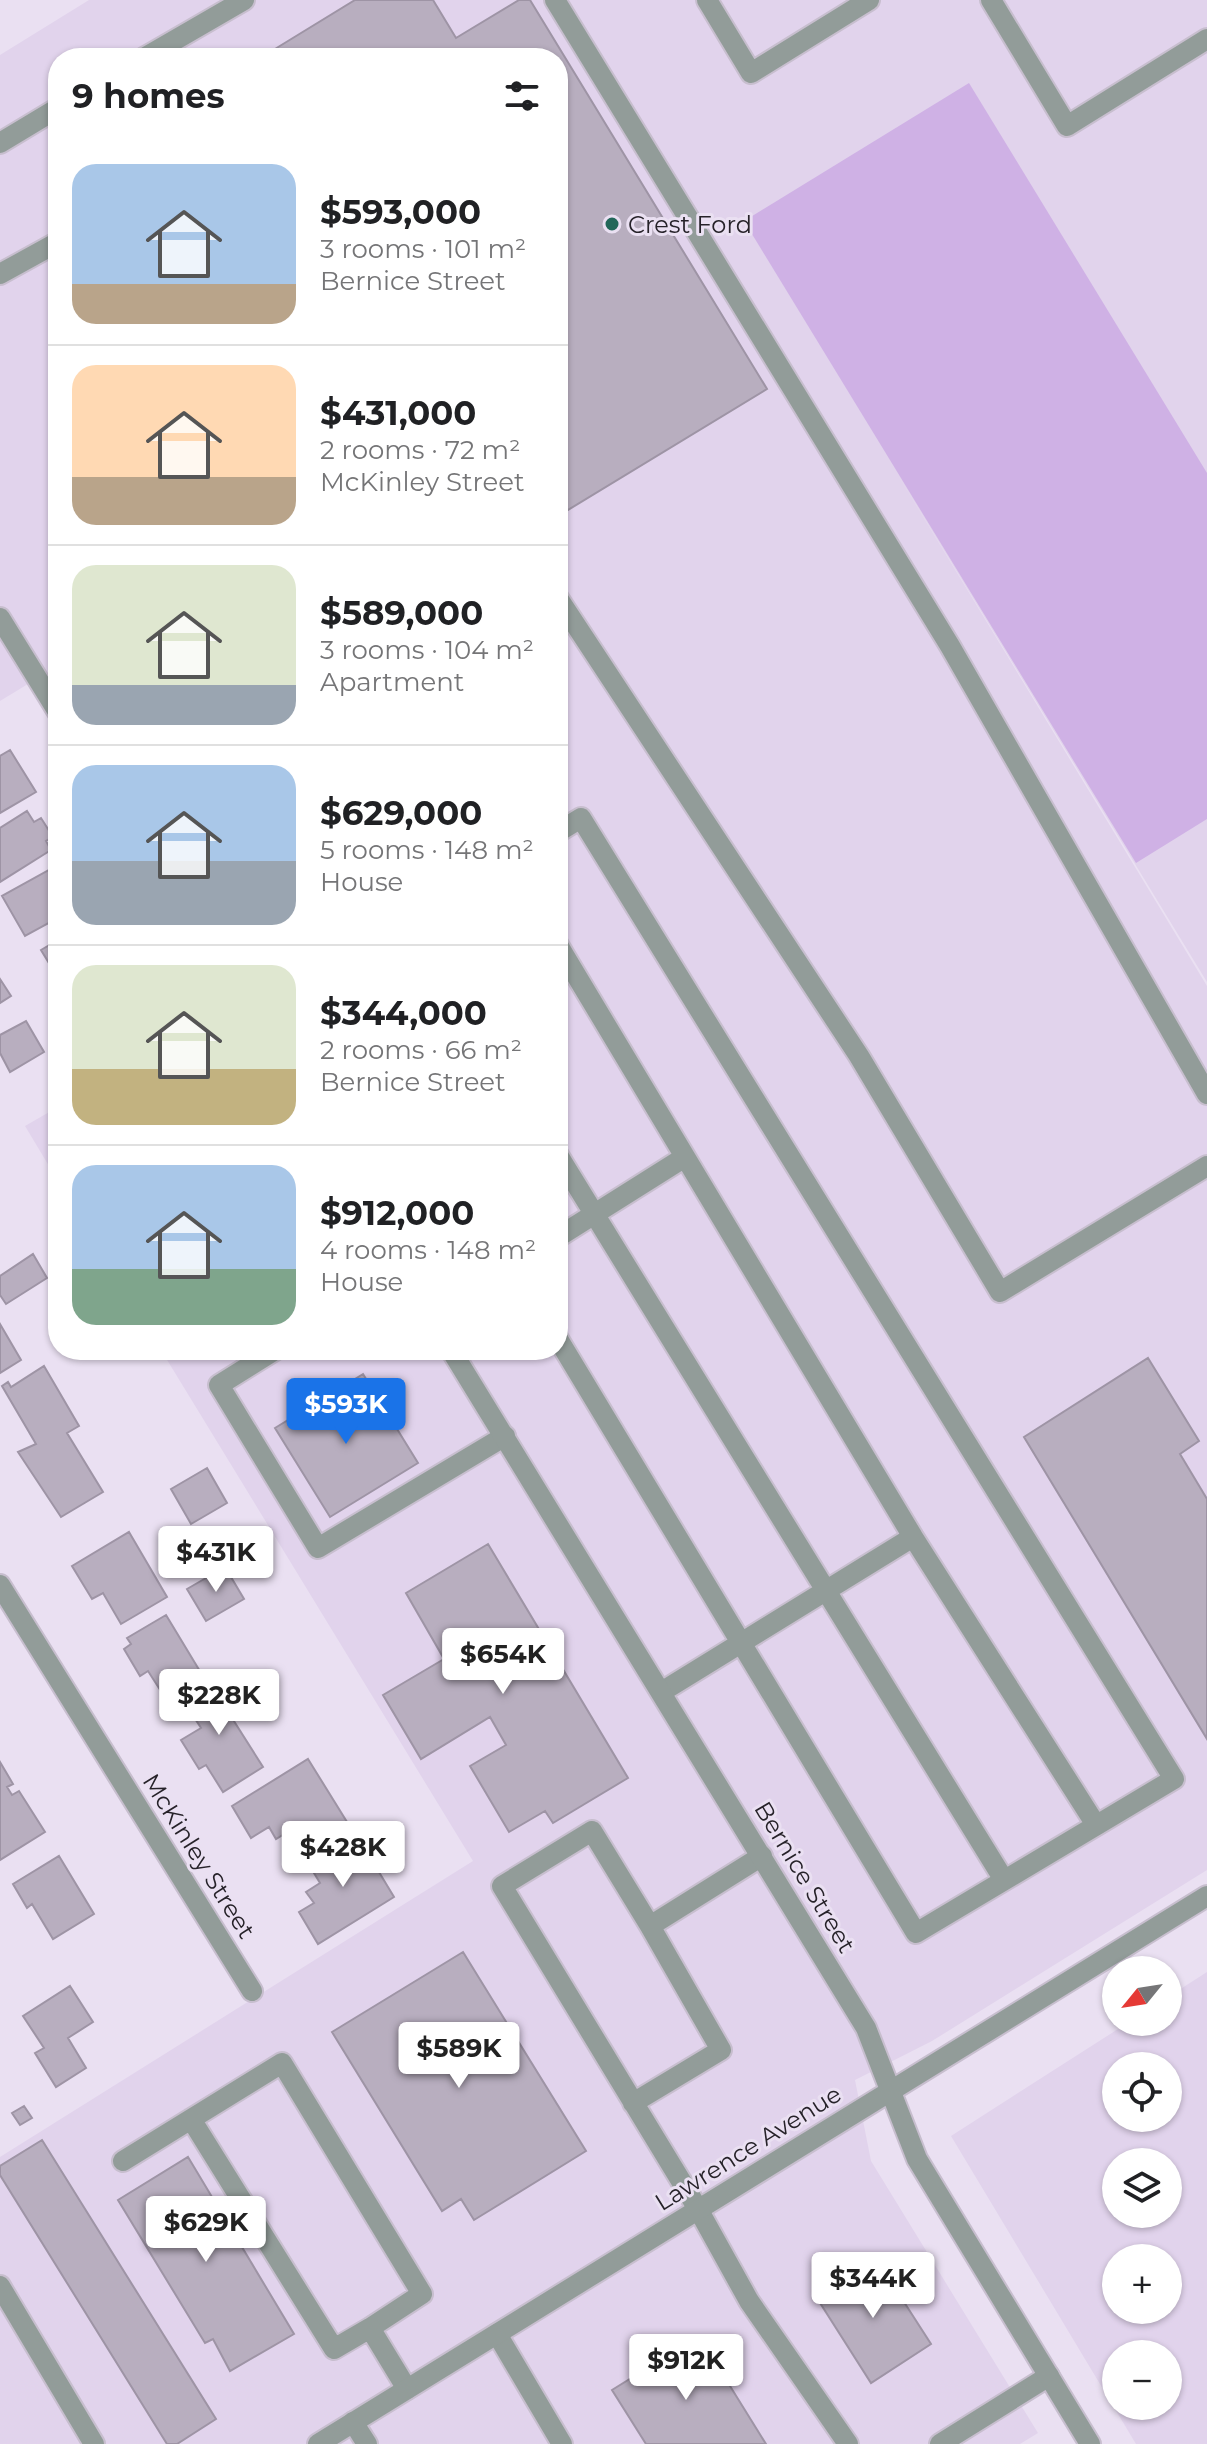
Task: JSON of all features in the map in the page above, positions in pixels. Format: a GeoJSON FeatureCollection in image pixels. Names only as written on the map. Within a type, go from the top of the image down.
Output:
{"type":"FeatureCollection","features":[{"type":"Feature","properties":{"kind":"street"},"geometry":{"type":"LineString","coordinates":[[161,48],[243,0]]}},
{"type":"Feature","properties":{"kind":"street"},"geometry":{"type":"LineString","coordinates":[[555,0],[950,646],[1207,1094]]}},
{"type":"Feature","properties":{"kind":"street"},"geometry":{"type":"LineString","coordinates":[[707,0],[751,73],[869,0]]}},
{"type":"Feature","properties":{"kind":"street"},"geometry":{"type":"LineString","coordinates":[[991,0],[1067,126],[1207,39]]}},
{"type":"Feature","properties":{"kind":"street"},"geometry":{"type":"LineString","coordinates":[[0,143],[48,114]]}},
{"type":"Feature","properties":{"kind":"street"},"geometry":{"type":"LineString","coordinates":[[0,274],[48,248]]}},
{"type":"Feature","properties":{"kind":"street"},"geometry":{"type":"LineString","coordinates":[[568,613],[859,1056],[1000,1292],[1207,1166]]}},
{"type":"Feature","properties":{"kind":"street"},"geometry":{"type":"LineString","coordinates":[[0,618],[48,696]]}},
{"type":"Feature","properties":{"kind":"street"},"geometry":{"type":"LineString","coordinates":[[568,826],[581,818],[1174,1779],[916,1933],[568,1356]]}},
{"type":"Feature","properties":{"kind":"street"},"geometry":{"type":"LineString","coordinates":[[568,962],[913,1537],[1096,1825]]}},
{"type":"Feature","properties":{"kind":"street"},"geometry":{"type":"LineString","coordinates":[[568,1231],[685,1157]]}},
{"type":"Feature","properties":{"kind":"street"},"geometry":{"type":"LineString","coordinates":[[568,1171],[1004,1880]]}},
{"type":"Feature","properties":{"kind":"street"},"geometry":{"type":"LineString","coordinates":[[259,1360],[219,1385],[318,1548],[505,1436]]}},
{"type":"Feature","properties":{"kind":"street","name":"Bernice Street"},"geometry":{"type":"LineString","coordinates":[[457,1360],[663,1691],[866,2028],[917,2159],[1090,2444]]}},
{"type":"Feature","properties":{"kind":"street"},"geometry":{"type":"LineString","coordinates":[[663,1691],[913,1537]]}},
{"type":"Feature","properties":{"kind":"street","name":"McKinley Street"},"geometry":{"type":"LineString","coordinates":[[0,1585],[252,1991]]}},
{"type":"Feature","properties":{"kind":"street"},"geometry":{"type":"LineString","coordinates":[[633,2103],[721,2050],[592,1831],[502,1886],[633,2103],[698,2209],[749,2301],[848,2444]]}},
{"type":"Feature","properties":{"kind":"street"},"geometry":{"type":"LineString","coordinates":[[650,1926],[762,1856]]}},
{"type":"Feature","properties":{"kind":"street","name":"Lawrence Avenue"},"geometry":{"type":"LineString","coordinates":[[318,2444],[1207,1896]]}},
{"type":"Feature","properties":{"kind":"street"},"geometry":{"type":"LineString","coordinates":[[123,2161],[191,2119],[282,2063],[422,2294],[334,2349],[191,2119]]}},
{"type":"Feature","properties":{"kind":"street"},"geometry":{"type":"LineString","coordinates":[[0,2286],[94,2444]]}},
{"type":"Feature","properties":{"kind":"street"},"geometry":{"type":"LineString","coordinates":[[370,2328],[407,2389]]}},
{"type":"Feature","properties":{"kind":"street"},"geometry":{"type":"LineString","coordinates":[[497,2334],[562,2444]]}},
{"type":"Feature","properties":{"kind":"street"},"geometry":{"type":"LineString","coordinates":[[940,2444],[1049,2376]]}},
{"type":"Feature","properties":{"kind":"street"},"geometry":{"type":"LineString","coordinates":[[353,2422],[367,2444]]}},
{"type":"Feature","properties":{"kind":"shaded area"},"geometry":{"type":"Polygon","coordinates":[[[89,0],[1207,0],[1207,982],[893,467],[1207,986],[1207,1870],[932,2041],[855,2080],[871,2161],[1038,2433],[1020,2444],[0,2444],[0,2157],[473,1861],[167,1360],[568,1360],[568,48],[48,48],[48,672],[0,701],[0,55],[89,0]]]}},
{"type":"Feature","properties":{"kind":"shaded area"},"geometry":{"type":"Polygon","coordinates":[[[969,83],[1207,473],[1207,819],[1136,863],[744,221],[969,83]]]}},
{"type":"Feature","properties":{"kind":"shaded area"},"geometry":{"type":"Polygon","coordinates":[[[48,1113],[48,1164],[25,1126],[48,1113]]]}},
{"type":"Feature","properties":{"kind":"shaded area"},"geometry":{"type":"Polygon","coordinates":[[[1207,1972],[1207,2444],[1136,2444],[1122,2420],[1182,2420],[1182,2340],[1102,2340],[1102,2387],[951,2136],[1107,2036],[1182,2036],[1182,1988],[1207,1972]]]}},
{"type":"Feature","properties":{"kind":"building","name":"Crest Ford"},"geometry":{"type":"Polygon","coordinates":[[[355,0],[433,0],[456,38],[519,0],[530,0],[559,48],[277,48],[355,0]]]}},
{"type":"Feature","properties":{"kind":"building","name":"Crest Ford"},"geometry":{"type":"Polygon","coordinates":[[[568,62],[767,389],[568,510],[568,62]]]}},
{"type":"Feature","properties":{"kind":"building"},"geometry":{"type":"Polygon","coordinates":[[[10,750],[36,792],[0,813],[0,756],[10,750]]]}},
{"type":"Feature","properties":{"kind":"building"},"geometry":{"type":"Polygon","coordinates":[[[27,811],[34,822],[41,818],[48,829],[48,852],[0,882],[0,828],[27,811]]]}},
{"type":"Feature","properties":{"kind":"building"},"geometry":{"type":"Polygon","coordinates":[[[48,871],[48,923],[25,936],[2,896],[48,871]]]}},
{"type":"Feature","properties":{"kind":"building"},"geometry":{"type":"Polygon","coordinates":[[[48,946],[48,962],[41,950],[48,946]]]}},
{"type":"Feature","properties":{"kind":"building"},"geometry":{"type":"Polygon","coordinates":[[[0,979],[11,996],[0,1003],[0,979]]]}},
{"type":"Feature","properties":{"kind":"building"},"geometry":{"type":"Polygon","coordinates":[[[26,1021],[44,1052],[10,1072],[0,1053],[0,1035],[26,1021]]]}},
{"type":"Feature","properties":{"kind":"building"},"geometry":{"type":"Polygon","coordinates":[[[33,1254],[47,1278],[6,1304],[0,1295],[0,1276],[33,1254]]]}},
{"type":"Feature","properties":{"kind":"building"},"geometry":{"type":"Polygon","coordinates":[[[0,1324],[21,1360],[0,1373],[0,1324]]]}},
{"type":"Feature","properties":{"kind":"building"},"geometry":{"type":"Polygon","coordinates":[[[1148,1358],[1199,1441],[1180,1454],[1207,1499],[1207,1739],[1024,1437],[1148,1358]]]}},
{"type":"Feature","properties":{"kind":"building"},"geometry":{"type":"Polygon","coordinates":[[[44,1366],[79,1426],[67,1433],[103,1492],[61,1517],[18,1452],[36,1444],[2,1386],[8,1382],[11,1387],[44,1366]]]}},
{"type":"Feature","properties":{"kind":"building"},"geometry":{"type":"Polygon","coordinates":[[[363,1374],[418,1463],[330,1517],[275,1428],[363,1374]]]}},
{"type":"Feature","properties":{"kind":"building"},"geometry":{"type":"Polygon","coordinates":[[[207,1468],[227,1503],[191,1524],[171,1489],[207,1468]]]}},
{"type":"Feature","properties":{"kind":"building"},"geometry":{"type":"Polygon","coordinates":[[[129,1532],[167,1597],[121,1624],[103,1593],[92,1599],[72,1566],[129,1532]]]}},
{"type":"Feature","properties":{"kind":"building"},"geometry":{"type":"Polygon","coordinates":[[[488,1544],[628,1778],[553,1823],[545,1811],[509,1832],[470,1766],[506,1745],[490,1717],[421,1759],[383,1695],[444,1659],[406,1593],[488,1544]]]}},
{"type":"Feature","properties":{"kind":"building"},"geometry":{"type":"Polygon","coordinates":[[[225,1567],[244,1599],[206,1621],[187,1589],[225,1567]]]}},
{"type":"Feature","properties":{"kind":"building"},"geometry":{"type":"Polygon","coordinates":[[[166,1615],[201,1673],[164,1696],[148,1671],[140,1676],[124,1649],[131,1644],[127,1638],[166,1615]]]}},
{"type":"Feature","properties":{"kind":"building"},"geometry":{"type":"Polygon","coordinates":[[[220,1677],[242,1712],[232,1718],[263,1767],[223,1792],[206,1765],[199,1769],[181,1740],[201,1728],[183,1700],[220,1677]]]}},
{"type":"Feature","properties":{"kind":"building"},"geometry":{"type":"Polygon","coordinates":[[[308,1759],[347,1822],[301,1850],[289,1831],[276,1839],[269,1827],[251,1838],[232,1806],[308,1759]]]}},
{"type":"Feature","properties":{"kind":"building"},"geometry":{"type":"Polygon","coordinates":[[[0,1762],[13,1784],[7,1787],[12,1795],[19,1791],[45,1832],[0,1860],[0,1762]]]}},
{"type":"Feature","properties":{"kind":"building"},"geometry":{"type":"Polygon","coordinates":[[[356,1834],[394,1897],[318,1944],[299,1912],[314,1903],[306,1892],[320,1883],[308,1863],[356,1834]]]}},
{"type":"Feature","properties":{"kind":"building"},"geometry":{"type":"Polygon","coordinates":[[[59,1856],[94,1914],[53,1939],[32,1904],[27,1908],[13,1884],[59,1856]]]}},
{"type":"Feature","properties":{"kind":"building"},"geometry":{"type":"Polygon","coordinates":[[[463,1952],[586,2151],[474,2220],[461,2199],[442,2211],[332,2032],[463,1952]]]}},
{"type":"Feature","properties":{"kind":"building"},"geometry":{"type":"Polygon","coordinates":[[[70,1986],[93,2022],[68,2038],[86,2068],[56,2087],[35,2053],[44,2048],[23,2016],[70,1986]]]}},
{"type":"Feature","properties":{"kind":"building"},"geometry":{"type":"Polygon","coordinates":[[[24,2106],[32,2118],[20,2125],[12,2113],[24,2106]]]}},
{"type":"Feature","properties":{"kind":"building"},"geometry":{"type":"Polygon","coordinates":[[[42,2140],[216,2419],[177,2444],[167,2444],[0,2175],[0,2166],[42,2140]]]}},
{"type":"Feature","properties":{"kind":"building"},"geometry":{"type":"Polygon","coordinates":[[[188,2157],[294,2334],[230,2371],[213,2339],[205,2343],[118,2200],[188,2157]]]}},
{"type":"Feature","properties":{"kind":"building"},"geometry":{"type":"Polygon","coordinates":[[[875,2257],[931,2344],[871,2383],[815,2295],[875,2257]]]}},
{"type":"Feature","properties":{"kind":"building"},"geometry":{"type":"Polygon","coordinates":[[[699,2336],[766,2444],[646,2444],[612,2390],[699,2336]]]}},
{"type":"Feature","properties":{"kind":"place","name":"Crest Ford"},"geometry":{"type":"Point","coordinates":[612,224]}}]}
